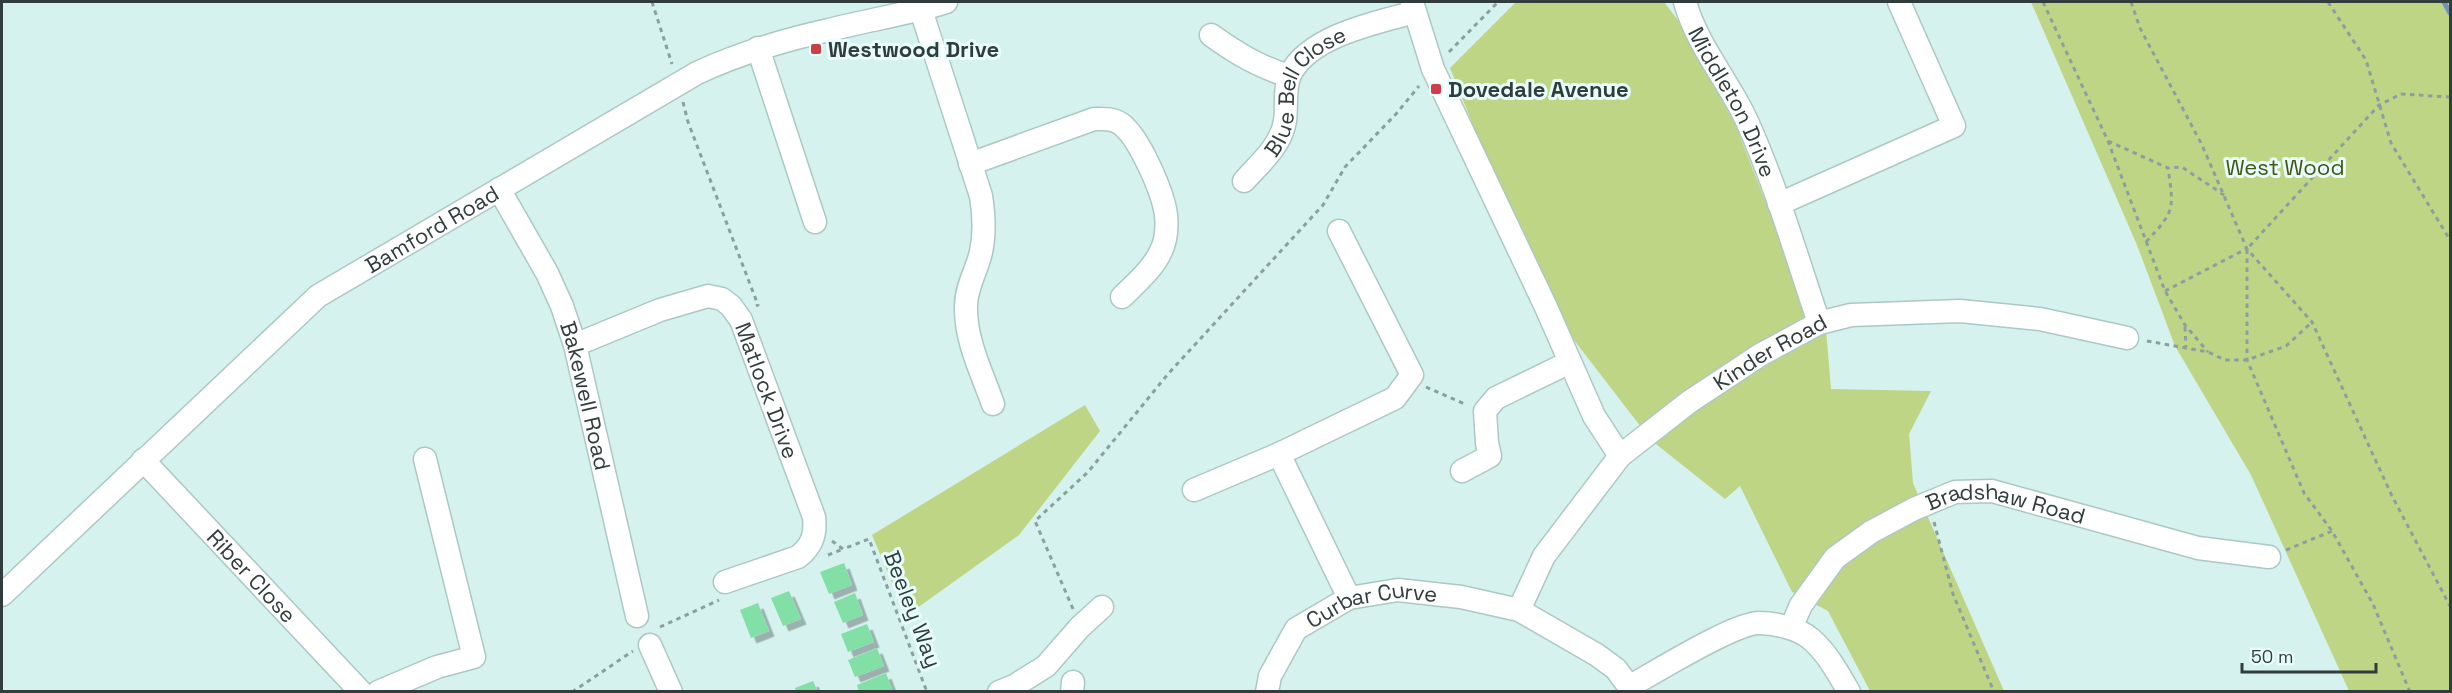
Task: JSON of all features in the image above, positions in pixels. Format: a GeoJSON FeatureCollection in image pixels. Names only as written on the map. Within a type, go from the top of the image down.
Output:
{"type":"FeatureCollection","features":[{"type":"Feature","properties":{"kind":"street","name":"Bamford Road"},"geometry":{"type":"LineString","coordinates":[[2,595],[318,296],[726,59],[758,48],[921,10],[946,2]]}},
{"type":"Feature","properties":{"kind":"street","name":"Middleton Drive"},"geometry":{"type":"LineString","coordinates":[[1685,2],[1691,25],[1745,118],[1779,204],[1819,323]]}},
{"type":"Feature","properties":{"kind":"street","name":"Middleton Drive"},"geometry":{"type":"LineString","coordinates":[[1779,204],[1954,126],[1899,2]]}},
{"type":"Feature","properties":{"kind":"street"},"geometry":{"type":"LineString","coordinates":[[1414,7],[1433,69],[1594,416],[1620,456]]}},
{"type":"Feature","properties":{"kind":"street","name":"Blue Bell Close"},"geometry":{"type":"LineString","coordinates":[[1244,181],[1279,140],[1285,122],[1289,76],[1306,56],[1330,39],[1414,7]]}},
{"type":"Feature","properties":{"kind":"street"},"geometry":{"type":"LineString","coordinates":[[921,10],[981,196],[984,217],[981,253],[973,272],[966,304],[970,341],[993,404]]}},
{"type":"Feature","properties":{"kind":"street"},"geometry":{"type":"LineString","coordinates":[[1211,35],[1264,69],[1289,76]]}},
{"type":"Feature","properties":{"kind":"street"},"geometry":{"type":"LineString","coordinates":[[758,48],[815,222]]}},
{"type":"Feature","properties":{"kind":"street"},"geometry":{"type":"LineString","coordinates":[[970,164],[1094,119],[1108,118],[1120,124],[1139,145],[1166,215],[1166,232],[1161,251],[1152,265],[1122,297]]}},
{"type":"Feature","properties":{"kind":"street","name":"Bakewell Road"},"geometry":{"type":"LineString","coordinates":[[499,189],[547,273],[562,306],[575,345],[637,616]]}},
{"type":"Feature","properties":{"kind":"street"},"geometry":{"type":"LineString","coordinates":[[1194,490],[1279,454],[1395,398],[1412,375],[1339,231]]}},
{"type":"Feature","properties":{"kind":"street","name":"Matlock Drive"},"geometry":{"type":"LineString","coordinates":[[575,345],[660,310],[708,296],[722,299],[732,306],[741,320],[814,518],[816,530]]}},
{"type":"Feature","properties":{"kind":"street","name":"Kinder Road"},"geometry":{"type":"LineString","coordinates":[[1519,610],[1544,556],[1620,456],[1689,402],[1760,356],[1819,323],[1851,315],[1960,310],[2040,319],[2127,338]]}},
{"type":"Feature","properties":{"kind":"street"},"geometry":{"type":"LineString","coordinates":[[1462,471],[1490,456],[1485,413],[1496,398],[1570,362]]}},
{"type":"Feature","properties":{"kind":"street"},"geometry":{"type":"LineString","coordinates":[[1279,454],[1349,598]]}},
{"type":"Feature","properties":{"kind":"street"},"geometry":{"type":"LineString","coordinates":[[378,692],[437,667],[474,657],[425,459]]}},
{"type":"Feature","properties":{"kind":"street","name":"Riber Close"},"geometry":{"type":"LineString","coordinates":[[143,460],[361,692]]}},
{"type":"Feature","properties":{"kind":"street","name":"Bradshaw Road"},"geometry":{"type":"LineString","coordinates":[[1791,628],[1801,605],[1835,558],[1870,532],[1955,492],[1992,491],[2198,548],[2270,557]]}},
{"type":"Feature","properties":{"kind":"street"},"geometry":{"type":"LineString","coordinates":[[724,582],[798,557],[807,551],[816,530]]}},
{"type":"Feature","properties":{"kind":"street","name":"Curbar Curve"},"geometry":{"type":"LineString","coordinates":[[1267,692],[1270,676],[1296,629],[1349,598],[1398,590],[1461,597],[1519,610],[1617,669],[1631,689]]}},
{"type":"Feature","properties":{"kind":"street"},"geometry":{"type":"LineString","coordinates":[[1009,690],[1046,666],[1080,627],[1102,607]]}},
{"type":"Feature","properties":{"kind":"street"},"geometry":{"type":"LineString","coordinates":[[1631,689],[1735,630],[1757,623],[1791,628],[1810,638],[1830,659],[1849,692]]}},
{"type":"Feature","properties":{"kind":"street"},"geometry":{"type":"LineString","coordinates":[[650,645],[671,692]]}},
{"type":"Feature","properties":{"kind":"path"},"geometry":{"type":"LineString","coordinates":[[652,2],[679,85],[688,122],[758,304],[741,320]]}},
{"type":"Feature","properties":{"kind":"path"},"geometry":{"type":"LineString","coordinates":[[1080,627],[1035,521],[1088,472],[1168,374],[1323,205],[1345,167],[1396,114],[1433,69],[1498,2]]}},
{"type":"Feature","properties":{"kind":"path"},"geometry":{"type":"LineString","coordinates":[[2043,2],[2108,141],[2165,291],[2185,325],[2208,352]]}},
{"type":"Feature","properties":{"kind":"path"},"geometry":{"type":"LineString","coordinates":[[2131,2],[2140,28],[2202,145],[2247,249],[2312,322],[2392,496],[2451,606]]}},
{"type":"Feature","properties":{"kind":"path"},"geometry":{"type":"LineString","coordinates":[[2328,2],[2366,60],[2391,143],[2451,240]]}},
{"type":"Feature","properties":{"kind":"path"},"geometry":{"type":"LineString","coordinates":[[2165,291],[2247,249],[2379,105],[2401,94],[2451,97]]}},
{"type":"Feature","properties":{"kind":"path"},"geometry":{"type":"LineString","coordinates":[[2108,141],[2168,168],[2182,167],[2224,196]]}},
{"type":"Feature","properties":{"kind":"path"},"geometry":{"type":"LineString","coordinates":[[2146,242],[2168,218],[2172,197],[2168,168]]}},
{"type":"Feature","properties":{"kind":"path"},"geometry":{"type":"LineString","coordinates":[[2247,249],[2247,360],[2304,493],[2332,531],[2373,604],[2410,692]]}},
{"type":"Feature","properties":{"kind":"path"},"geometry":{"type":"LineString","coordinates":[[2127,338],[2208,352],[2225,360],[2247,360],[2286,346],[2312,322]]}},
{"type":"Feature","properties":{"kind":"path"},"geometry":{"type":"LineString","coordinates":[[2185,325],[2186,348]]}},
{"type":"Feature","properties":{"kind":"path"},"geometry":{"type":"LineString","coordinates":[[1407,381],[1441,392],[1485,413]]}},
{"type":"Feature","properties":{"kind":"path"},"geometry":{"type":"LineString","coordinates":[[1929,503],[1953,594],[1994,692]]}},
{"type":"Feature","properties":{"kind":"path","name":"Beeley Way"},"geometry":{"type":"LineString","coordinates":[[816,530],[843,549],[869,539],[927,692]]}},
{"type":"Feature","properties":{"kind":"path"},"geometry":{"type":"LineString","coordinates":[[2270,557],[2332,531]]}},
{"type":"Feature","properties":{"kind":"green space"},"geometry":{"type":"Polygon","coordinates":[[[1516,2],[1664,2],[1681,24],[1736,126],[1768,208],[1826,329],[1831,389],[1931,391],[1909,434],[1913,483],[2004,691],[1870,691],[1828,611],[1792,592],[1740,486],[1725,499],[1651,440],[1574,340],[1477,135],[1450,68],[1516,2]]]}},
{"type":"Feature","properties":{"kind":"green space","name":"West Wood"},"geometry":{"type":"Polygon","coordinates":[[[2031,2],[2450,2],[2450,691],[2349,691],[2251,475],[2175,346],[2137,245],[2031,2]]]}},
{"type":"Feature","properties":{"kind":"green space"},"geometry":{"type":"Polygon","coordinates":[[[1085,405],[1100,431],[1019,535],[906,616],[872,535],[1085,405]]]}},
{"type":"Feature","properties":{"kind":"building"},"geometry":{"type":"Polygon","coordinates":[[[844,563],[852,585],[829,594],[820,572],[844,563]]]}},
{"type":"Feature","properties":{"kind":"building"},"geometry":{"type":"Polygon","coordinates":[[[789,591],[801,619],[783,626],[771,598],[789,591]]]}},
{"type":"Feature","properties":{"kind":"building"},"geometry":{"type":"Polygon","coordinates":[[[855,593],[863,615],[843,623],[834,602],[855,593]]]}},
{"type":"Feature","properties":{"kind":"building"},"geometry":{"type":"Polygon","coordinates":[[[758,603],[769,631],[751,638],[740,610],[758,603]]]}},
{"type":"Feature","properties":{"kind":"building"},"geometry":{"type":"Polygon","coordinates":[[[867,624],[874,642],[848,652],[841,634],[867,624]]]}},
{"type":"Feature","properties":{"kind":"building"},"geometry":{"type":"Polygon","coordinates":[[[877,648],[884,666],[855,677],[848,660],[877,648]]]}},
{"type":"Feature","properties":{"kind":"building"},"geometry":{"type":"Polygon","coordinates":[[[886,673],[893,692],[859,692],[857,685],[886,673]]]}},
{"type":"Feature","properties":{"kind":"building"},"geometry":{"type":"Polygon","coordinates":[[[813,681],[818,692],[796,692],[795,688],[813,681]]]}},
{"type":"Feature","properties":{"kind":"waterway"},"geometry":{"type":"LineString","coordinates":[[2444,2],[2450,13]]}},
{"type":"Feature","properties":{"kind":"place","name":"Westwood Drive"},"geometry":{"type":"Point","coordinates":[816,49]}},
{"type":"Feature","properties":{"kind":"place","name":"Dovedale Avenue"},"geometry":{"type":"Point","coordinates":[1436,89]}}]}
